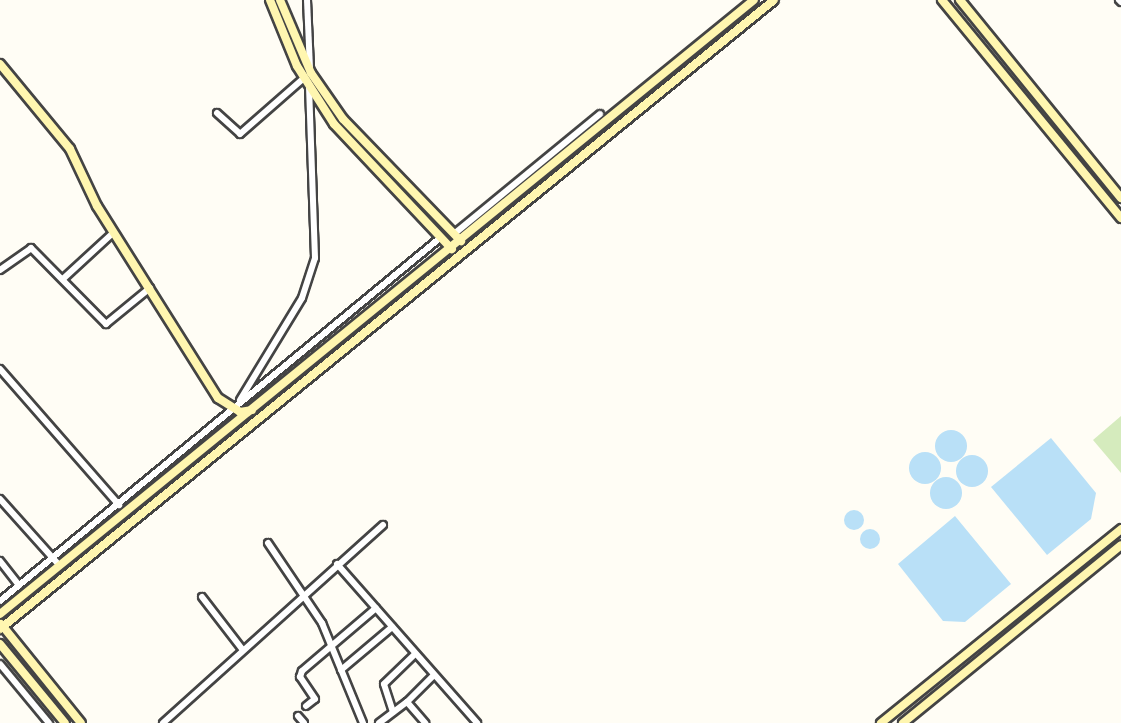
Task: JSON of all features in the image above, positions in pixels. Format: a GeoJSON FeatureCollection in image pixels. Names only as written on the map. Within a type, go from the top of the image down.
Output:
{"type":"FeatureCollection","features":[{"type":"Feature","properties":{"kind":"main road"},"geometry":{"type":"LineString","coordinates":[[270,0],[308,79],[342,135],[452,249]]}},
{"type":"Feature","properties":{"kind":"main road"},"geometry":{"type":"LineString","coordinates":[[280,0],[308,79],[352,130],[461,241]]}},
{"type":"Feature","properties":{"kind":"main road"},"geometry":{"type":"LineString","coordinates":[[81,723],[1,626],[274,408],[287,390],[601,119],[754,0]]}},
{"type":"Feature","properties":{"kind":"main road"},"geometry":{"type":"LineString","coordinates":[[0,614],[121,508],[287,390],[774,0]]}},
{"type":"Feature","properties":{"kind":"main road"},"geometry":{"type":"LineString","coordinates":[[942,0],[1121,218]]}},
{"type":"Feature","properties":{"kind":"main road"},"geometry":{"type":"LineString","coordinates":[[960,0],[1121,198]]}},
{"type":"Feature","properties":{"kind":"main road"},"geometry":{"type":"LineString","coordinates":[[1,68],[70,149],[113,233],[212,390],[235,410],[274,408]]}},
{"type":"Feature","properties":{"kind":"main road"},"geometry":{"type":"LineString","coordinates":[[601,119],[610,133]]}},
{"type":"Feature","properties":{"kind":"main road"},"geometry":{"type":"LineString","coordinates":[[881,723],[1121,529]]}},
{"type":"Feature","properties":{"kind":"main road"},"geometry":{"type":"LineString","coordinates":[[903,723],[1121,545]]}},
{"type":"Feature","properties":{"kind":"main road"},"geometry":{"type":"LineString","coordinates":[[0,644],[65,723]]}},
{"type":"Feature","properties":{"kind":"street"},"geometry":{"type":"LineString","coordinates":[[235,410],[302,298],[315,258],[307,0]]}},
{"type":"Feature","properties":{"kind":"street"},"geometry":{"type":"LineString","coordinates":[[217,113],[239,134],[308,79]]}},
{"type":"Feature","properties":{"kind":"street"},"geometry":{"type":"LineString","coordinates":[[454,234],[541,157],[601,119]]}},
{"type":"Feature","properties":{"kind":"street"},"geometry":{"type":"LineString","coordinates":[[64,278],[113,233]]}},
{"type":"Feature","properties":{"kind":"street"},"geometry":{"type":"LineString","coordinates":[[0,369],[121,508],[440,238]]}},
{"type":"Feature","properties":{"kind":"street"},"geometry":{"type":"LineString","coordinates":[[0,270],[29,247],[64,278],[106,324],[150,288]]}},
{"type":"Feature","properties":{"kind":"street"},"geometry":{"type":"LineString","coordinates":[[0,499],[56,562],[0,601]]}},
{"type":"Feature","properties":{"kind":"street"},"geometry":{"type":"LineString","coordinates":[[163,723],[304,592],[383,525]]}},
{"type":"Feature","properties":{"kind":"street"},"geometry":{"type":"LineString","coordinates":[[268,543],[304,592],[330,643],[360,722]]}},
{"type":"Feature","properties":{"kind":"street"},"geometry":{"type":"LineString","coordinates":[[0,561],[19,585]]}},
{"type":"Feature","properties":{"kind":"street"},"geometry":{"type":"LineString","coordinates":[[337,564],[477,723]]}},
{"type":"Feature","properties":{"kind":"street"},"geometry":{"type":"LineString","coordinates":[[202,597],[242,649]]}},
{"type":"Feature","properties":{"kind":"street"},"geometry":{"type":"LineString","coordinates":[[306,706],[315,699],[300,677],[302,671],[330,643],[376,608]]}},
{"type":"Feature","properties":{"kind":"street"},"geometry":{"type":"LineString","coordinates":[[341,670],[392,627]]}},
{"type":"Feature","properties":{"kind":"street"},"geometry":{"type":"LineString","coordinates":[[393,712],[384,684],[415,654]]}},
{"type":"Feature","properties":{"kind":"street"},"geometry":{"type":"LineString","coordinates":[[0,664],[49,723]]}},
{"type":"Feature","properties":{"kind":"street"},"geometry":{"type":"LineString","coordinates":[[379,723],[407,702],[434,675]]}},
{"type":"Feature","properties":{"kind":"street"},"geometry":{"type":"LineString","coordinates":[[407,702],[425,723]]}},
{"type":"Feature","properties":{"kind":"street"},"geometry":{"type":"LineString","coordinates":[[298,716],[304,723]]}},
{"type":"Feature","properties":{"kind":"green space"},"geometry":{"type":"Polygon","coordinates":[[[1121,416],[1121,473],[1093,440],[1121,416]]]}},
{"type":"Feature","properties":{"kind":"water"},"geometry":{"type":"Polygon","coordinates":[[[951,430],[962,435],[967,446],[962,457],[951,462],[940,457],[935,446],[940,435],[951,430]]]}},
{"type":"Feature","properties":{"kind":"water"},"geometry":{"type":"Polygon","coordinates":[[[1051,438],[1096,493],[1091,519],[1047,555],[991,487],[1051,438]]]}},
{"type":"Feature","properties":{"kind":"water"},"geometry":{"type":"Polygon","coordinates":[[[925,452],[936,457],[941,468],[936,479],[925,484],[914,479],[909,468],[914,457],[925,452]]]}},
{"type":"Feature","properties":{"kind":"water"},"geometry":{"type":"Polygon","coordinates":[[[972,455],[983,460],[988,471],[983,482],[972,487],[961,482],[956,471],[961,460],[972,455]]]}},
{"type":"Feature","properties":{"kind":"water"},"geometry":{"type":"Polygon","coordinates":[[[946,477],[957,482],[962,493],[957,504],[946,509],[935,504],[930,493],[935,482],[946,477]]]}},
{"type":"Feature","properties":{"kind":"water"},"geometry":{"type":"Polygon","coordinates":[[[854,510],[861,513],[864,520],[861,527],[854,530],[847,527],[844,520],[847,513],[854,510]]]}},
{"type":"Feature","properties":{"kind":"water"},"geometry":{"type":"Polygon","coordinates":[[[955,516],[1011,584],[965,622],[943,621],[898,564],[955,516]]]}},
{"type":"Feature","properties":{"kind":"water"},"geometry":{"type":"Polygon","coordinates":[[[870,529],[877,532],[880,539],[877,546],[870,549],[863,546],[860,539],[863,532],[870,529]]]}}]}
